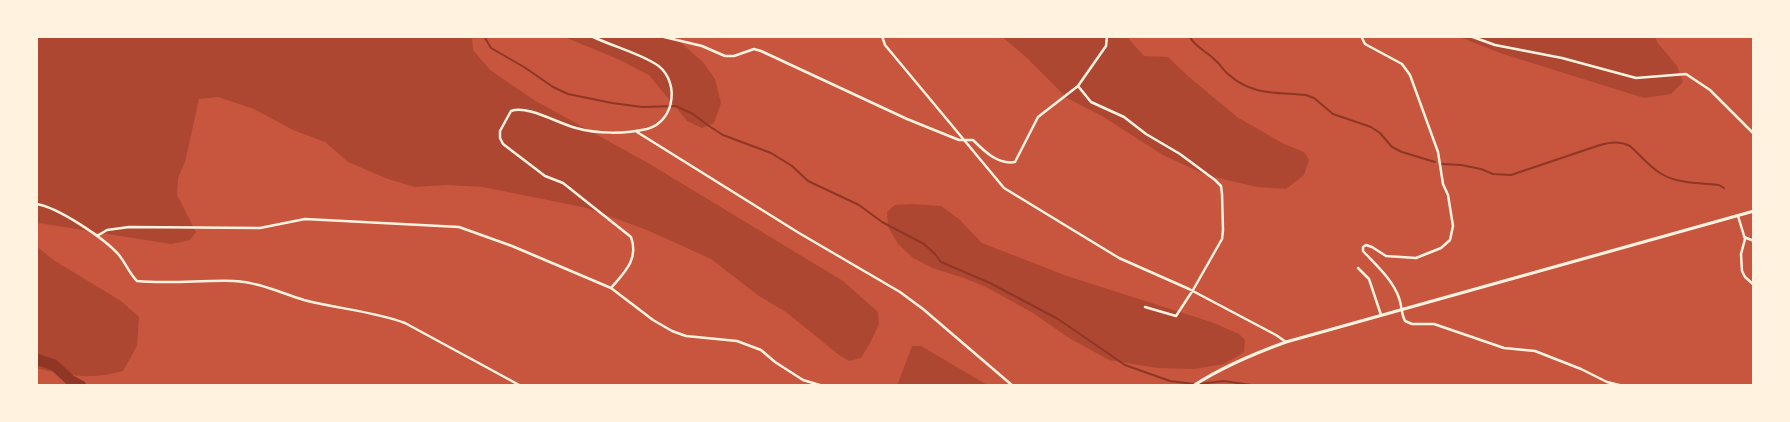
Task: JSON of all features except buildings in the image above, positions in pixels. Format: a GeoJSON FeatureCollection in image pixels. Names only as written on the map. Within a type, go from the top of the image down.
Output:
{"type":"FeatureCollection","features":[{"type":"Feature","properties":{"kind":"street"},"geometry":{"type":"LineString","coordinates":[[591,36],[648,59],[666,72],[672,91],[669,112],[662,121],[650,128],[636,131],[600,132],[576,128],[529,111],[517,109],[511,111],[500,130],[500,138],[503,144],[545,176],[563,183],[631,237],[634,254],[630,266],[611,288]]}},
{"type":"Feature","properties":{"kind":"street"},"geometry":{"type":"LineString","coordinates":[[660,36],[702,46],[725,56],[734,56],[754,49],[761,51],[906,120],[959,140],[973,140],[986,152],[1008,164],[1015,162],[1038,117],[1078,86],[1106,46],[1107,36]]}},
{"type":"Feature","properties":{"kind":"street"},"geometry":{"type":"LineString","coordinates":[[882,36],[885,44],[1004,188],[1119,258],[1193,290],[1286,342]]}},
{"type":"Feature","properties":{"kind":"street"},"geometry":{"type":"LineString","coordinates":[[1362,36],[1365,44],[1402,64],[1410,76],[1438,152],[1453,226],[1450,240],[1441,248],[1416,258],[1386,256],[1372,247],[1366,245],[1363,247],[1363,251],[1376,264],[1394,288],[1400,300],[1400,311],[1405,321],[1412,324],[1434,324],[1504,348],[1535,351],[1581,369],[1607,382],[1623,386]]}},
{"type":"Feature","properties":{"kind":"street"},"geometry":{"type":"LineString","coordinates":[[1470,36],[1495,44],[1562,58],[1636,78],[1686,74],[1710,90],[1754,134]]}},
{"type":"Feature","properties":{"kind":"street"},"geometry":{"type":"LineString","coordinates":[[1078,86],[1091,102],[1124,117],[1146,134],[1180,154],[1216,180],[1221,186],[1224,230],[1222,239],[1193,290],[1176,316],[1146,307]]}},
{"type":"Feature","properties":{"kind":"street"},"geometry":{"type":"LineString","coordinates":[[636,131],[799,233],[900,292],[923,309],[1013,386]]}},
{"type":"Feature","properties":{"kind":"street"},"geometry":{"type":"LineString","coordinates":[[36,204],[59,212],[97,236],[114,249],[137,281],[156,283],[234,281],[254,284],[323,304],[385,315],[405,323],[521,386]]}},
{"type":"Feature","properties":{"kind":"street"},"geometry":{"type":"LineString","coordinates":[[1193,386],[1208,376],[1249,356],[1286,342],[1754,211]]}},
{"type":"Feature","properties":{"kind":"street"},"geometry":{"type":"LineString","coordinates":[[1738,216],[1744,236],[1741,254],[1742,271],[1745,277],[1754,285]]}},
{"type":"Feature","properties":{"kind":"street"},"geometry":{"type":"LineString","coordinates":[[97,236],[107,230],[129,227],[260,228],[305,219],[460,227],[611,288],[653,320],[672,331],[686,336],[737,341],[761,350],[775,362],[803,380],[823,386]]}},
{"type":"Feature","properties":{"kind":"street"},"geometry":{"type":"LineString","coordinates":[[1744,236],[1754,241]]}},
{"type":"Feature","properties":{"kind":"street"},"geometry":{"type":"LineString","coordinates":[[1358,268],[1369,279],[1381,316]]}},
{"type":"Feature","properties":{"kind":"street"},"geometry":{"type":"LineString","coordinates":[[1681,386],[1687,386]]}},
{"type":"Feature","properties":{"kind":"shaded area"},"geometry":{"type":"Polygon","coordinates":[[[36,36],[472,36],[473,50],[490,70],[534,100],[648,163],[843,281],[878,312],[879,324],[861,358],[849,361],[786,312],[759,296],[711,259],[647,230],[587,208],[483,187],[446,185],[415,187],[388,179],[348,162],[325,142],[293,130],[254,109],[218,97],[199,99],[185,162],[178,178],[177,195],[196,232],[190,240],[171,244],[39,223],[36,228],[36,36]]]}},
{"type":"Feature","properties":{"kind":"shaded area"},"geometry":{"type":"Polygon","coordinates":[[[562,36],[673,36],[703,62],[715,79],[721,103],[714,123],[702,128],[687,121],[649,75],[620,60],[562,36]]]}},
{"type":"Feature","properties":{"kind":"shaded area"},"geometry":{"type":"Polygon","coordinates":[[[1001,36],[1126,36],[1144,56],[1168,57],[1237,117],[1284,144],[1304,152],[1309,160],[1304,175],[1286,189],[1257,187],[1206,175],[1163,155],[1102,116],[1067,98],[1027,58],[1001,36]]]}},
{"type":"Feature","properties":{"kind":"shaded area"},"geometry":{"type":"Polygon","coordinates":[[[1457,36],[1655,36],[1657,42],[1677,66],[1683,82],[1671,94],[1644,98],[1503,54],[1457,36]]]}},
{"type":"Feature","properties":{"kind":"shaded area"},"geometry":{"type":"Polygon","coordinates":[[[895,205],[941,206],[959,219],[982,243],[1067,276],[1214,323],[1239,334],[1245,340],[1244,352],[1224,364],[1194,369],[1157,368],[1109,360],[1069,338],[1033,313],[986,287],[932,268],[913,258],[898,244],[888,227],[887,212],[895,205]]]}},
{"type":"Feature","properties":{"kind":"shaded area"},"geometry":{"type":"Polygon","coordinates":[[[36,246],[55,261],[121,301],[139,317],[137,346],[123,371],[111,374],[80,376],[36,368],[36,246]]]}},
{"type":"Feature","properties":{"kind":"shaded area"},"geometry":{"type":"Polygon","coordinates":[[[912,346],[921,346],[989,386],[897,386],[912,346]]]}},
{"type":"Feature","properties":{"kind":"waterway"},"geometry":{"type":"LineString","coordinates":[[484,36],[491,48],[553,87],[568,94],[642,107],[676,106],[693,114],[723,135],[771,153],[792,166],[808,181],[859,205],[882,222],[924,244],[941,262],[990,283],[1058,319],[1125,365],[1170,381],[1194,384]]}},
{"type":"Feature","properties":{"kind":"waterway"},"geometry":{"type":"LineString","coordinates":[[1189,36],[1194,43],[1228,74],[1246,86],[1265,92],[1306,95],[1314,98],[1333,114],[1371,127],[1380,133],[1392,147],[1435,162]]}},
{"type":"Feature","properties":{"kind":"waterway"},"geometry":{"type":"LineString","coordinates":[[1442,164],[1461,165],[1481,169],[1493,174],[1511,175],[1600,145],[1619,143],[1630,146],[1652,167],[1667,177],[1689,182],[1719,185],[1724,188]]}},
{"type":"Feature","properties":{"kind":"waterway"},"geometry":{"type":"LineString","coordinates":[[36,359],[54,365],[70,380],[81,386]]}},
{"type":"Feature","properties":{"kind":"waterway"},"geometry":{"type":"LineString","coordinates":[[1198,384],[1224,381],[1258,386]]}}]}
